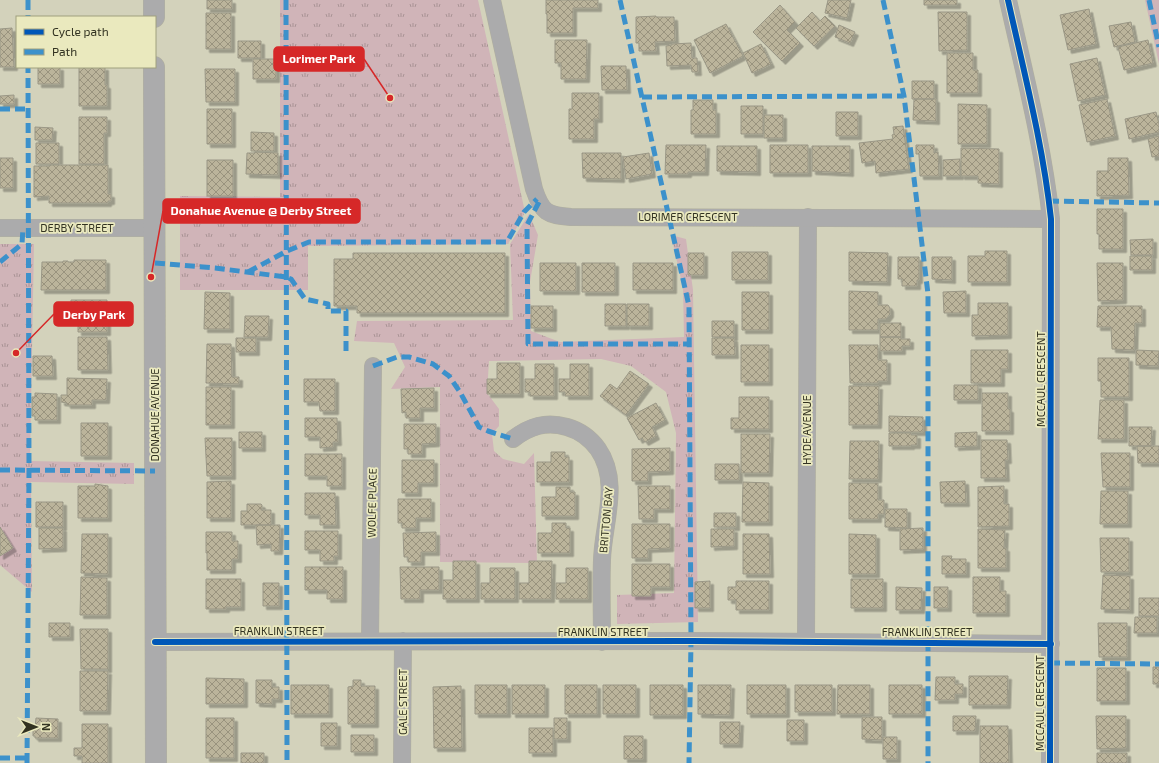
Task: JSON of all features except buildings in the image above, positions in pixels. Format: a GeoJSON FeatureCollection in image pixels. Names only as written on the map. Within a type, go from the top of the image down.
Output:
{"type":"FeatureCollection","features":[{"type":"Feature","properties":{"kind":"street"},"geometry":{"type":"LineString","coordinates":[[154,0],[154,16]]}},
{"type":"Feature","properties":{"kind":"street","name":"LORIMER CRESCENT"},"geometry":{"type":"LineString","coordinates":[[492,0],[534,190],[539,202],[546,212],[558,216],[571,217],[1051,219]]}},
{"type":"Feature","properties":{"kind":"street","name":"MCCAUL CRESCENT"},"geometry":{"type":"LineString","coordinates":[[1008,0],[1043,161],[1051,219],[1050,763]]}},
{"type":"Feature","properties":{"kind":"street","name":"DONAHUE AVENUE"},"geometry":{"type":"LineString","coordinates":[[154,68],[156,763]]}},
{"type":"Feature","properties":{"kind":"street","name":"HYDE AVENUE"},"geometry":{"type":"LineString","coordinates":[[806,642],[808,217]]}},
{"type":"Feature","properties":{"kind":"street","name":"DERBY STREET"},"geometry":{"type":"LineString","coordinates":[[0,228],[154,228]]}},
{"type":"Feature","properties":{"kind":"street","name":"WOLFE PLACE"},"geometry":{"type":"LineString","coordinates":[[370,641],[373,366]]}},
{"type":"Feature","properties":{"kind":"street","name":"BRITTON BAY"},"geometry":{"type":"LineString","coordinates":[[513,439],[534,426],[548,424],[562,426],[575,429],[584,434],[593,442],[601,454],[606,467],[610,497],[602,560],[602,642]]}},
{"type":"Feature","properties":{"kind":"street","name":"FRANKLIN STREET"},"geometry":{"type":"LineString","coordinates":[[156,642],[403,641],[1051,644]]}},
{"type":"Feature","properties":{"kind":"street","name":"GALE STREET"},"geometry":{"type":"LineString","coordinates":[[402,763],[403,641]]}},
{"type":"Feature","properties":{"kind":"green space"},"geometry":{"type":"Polygon","coordinates":[[[280,0],[478,0],[525,212],[508,244],[308,246],[308,290],[180,290],[180,196],[280,197],[280,0]]]}},
{"type":"Feature","properties":{"kind":"green space"},"geometry":{"type":"Polygon","coordinates":[[[1145,0],[1159,0],[1159,64],[1145,0]]]}},
{"type":"Feature","properties":{"kind":"green space"},"geometry":{"type":"Polygon","coordinates":[[[529,214],[538,235],[530,282],[531,331],[560,342],[684,337],[683,288],[671,235],[686,239],[693,290],[698,622],[617,624],[617,595],[674,593],[676,433],[666,392],[631,366],[601,359],[489,361],[487,393],[499,409],[499,426],[492,434],[494,451],[503,459],[524,464],[534,453],[537,563],[440,562],[440,387],[391,389],[405,367],[394,343],[354,341],[357,321],[513,320],[510,244],[529,214]]]}},
{"type":"Feature","properties":{"kind":"green space"},"geometry":{"type":"Polygon","coordinates":[[[0,244],[34,244],[30,461],[134,463],[134,484],[31,482],[32,592],[0,565],[0,244]]]}},
{"type":"Feature","properties":{"kind":"marked path"},"geometry":{"type":"LineString","coordinates":[[28,0],[28,16]]}},
{"type":"Feature","properties":{"kind":"marked path"},"geometry":{"type":"LineString","coordinates":[[286,0],[287,763]]}},
{"type":"Feature","properties":{"kind":"marked path"},"geometry":{"type":"LineString","coordinates":[[620,0],[689,306],[691,641],[689,763]]}},
{"type":"Feature","properties":{"kind":"marked path"},"geometry":{"type":"LineString","coordinates":[[883,0],[904,96],[928,294],[928,763]]}},
{"type":"Feature","properties":{"kind":"marked path"},"geometry":{"type":"LineString","coordinates":[[1149,0],[1159,47]]}},
{"type":"Feature","properties":{"kind":"marked path"},"geometry":{"type":"LineString","coordinates":[[27,763],[29,470],[28,68]]}},
{"type":"Feature","properties":{"kind":"marked path"},"geometry":{"type":"LineString","coordinates":[[642,97],[904,96]]}},
{"type":"Feature","properties":{"kind":"marked path"},"geometry":{"type":"LineString","coordinates":[[0,109],[28,109]]}},
{"type":"Feature","properties":{"kind":"marked path"},"geometry":{"type":"LineString","coordinates":[[248,272],[287,251],[309,242],[507,242],[524,212],[537,199]]}},
{"type":"Feature","properties":{"kind":"marked path"},"geometry":{"type":"LineString","coordinates":[[1049,201],[1159,203]]}},
{"type":"Feature","properties":{"kind":"marked path"},"geometry":{"type":"LineString","coordinates":[[539,202],[527,225],[528,344],[689,344]]}},
{"type":"Feature","properties":{"kind":"marked path"},"geometry":{"type":"LineString","coordinates":[[0,262],[22,244],[23,228]]}},
{"type":"Feature","properties":{"kind":"marked path"},"geometry":{"type":"LineString","coordinates":[[155,263],[215,268],[286,277],[291,279],[305,299],[328,304],[328,311],[346,311],[346,352]]}},
{"type":"Feature","properties":{"kind":"marked path"},"geometry":{"type":"LineString","coordinates":[[373,366],[397,357],[409,357],[433,364],[449,376],[460,392],[479,427],[513,439]]}},
{"type":"Feature","properties":{"kind":"marked path"},"geometry":{"type":"LineString","coordinates":[[0,470],[155,471]]}},
{"type":"Feature","properties":{"kind":"marked path"},"geometry":{"type":"LineString","coordinates":[[1050,663],[1159,664]]}},
{"type":"Feature","properties":{"kind":"marked path"},"geometry":{"type":"LineString","coordinates":[[0,758],[27,758]]}},
{"type":"Feature","properties":{"kind":"cycle path"},"geometry":{"type":"LineString","coordinates":[[1008,0],[1038,136],[1048,191],[1051,219],[1050,763]]}},
{"type":"Feature","properties":{"kind":"cycle path"},"geometry":{"type":"LineString","coordinates":[[155,642],[691,641],[1051,644]]}},
{"type":"Feature","properties":{"kind":"place","name":"Lorimer Park"},"geometry":{"type":"Point","coordinates":[390,98]}},
{"type":"Feature","properties":{"kind":"place","name":"Donahue Avenue @ Derby Street"},"geometry":{"type":"Point","coordinates":[151,277]}},
{"type":"Feature","properties":{"kind":"place","name":"Derby Park"},"geometry":{"type":"Point","coordinates":[16,353]}}]}
